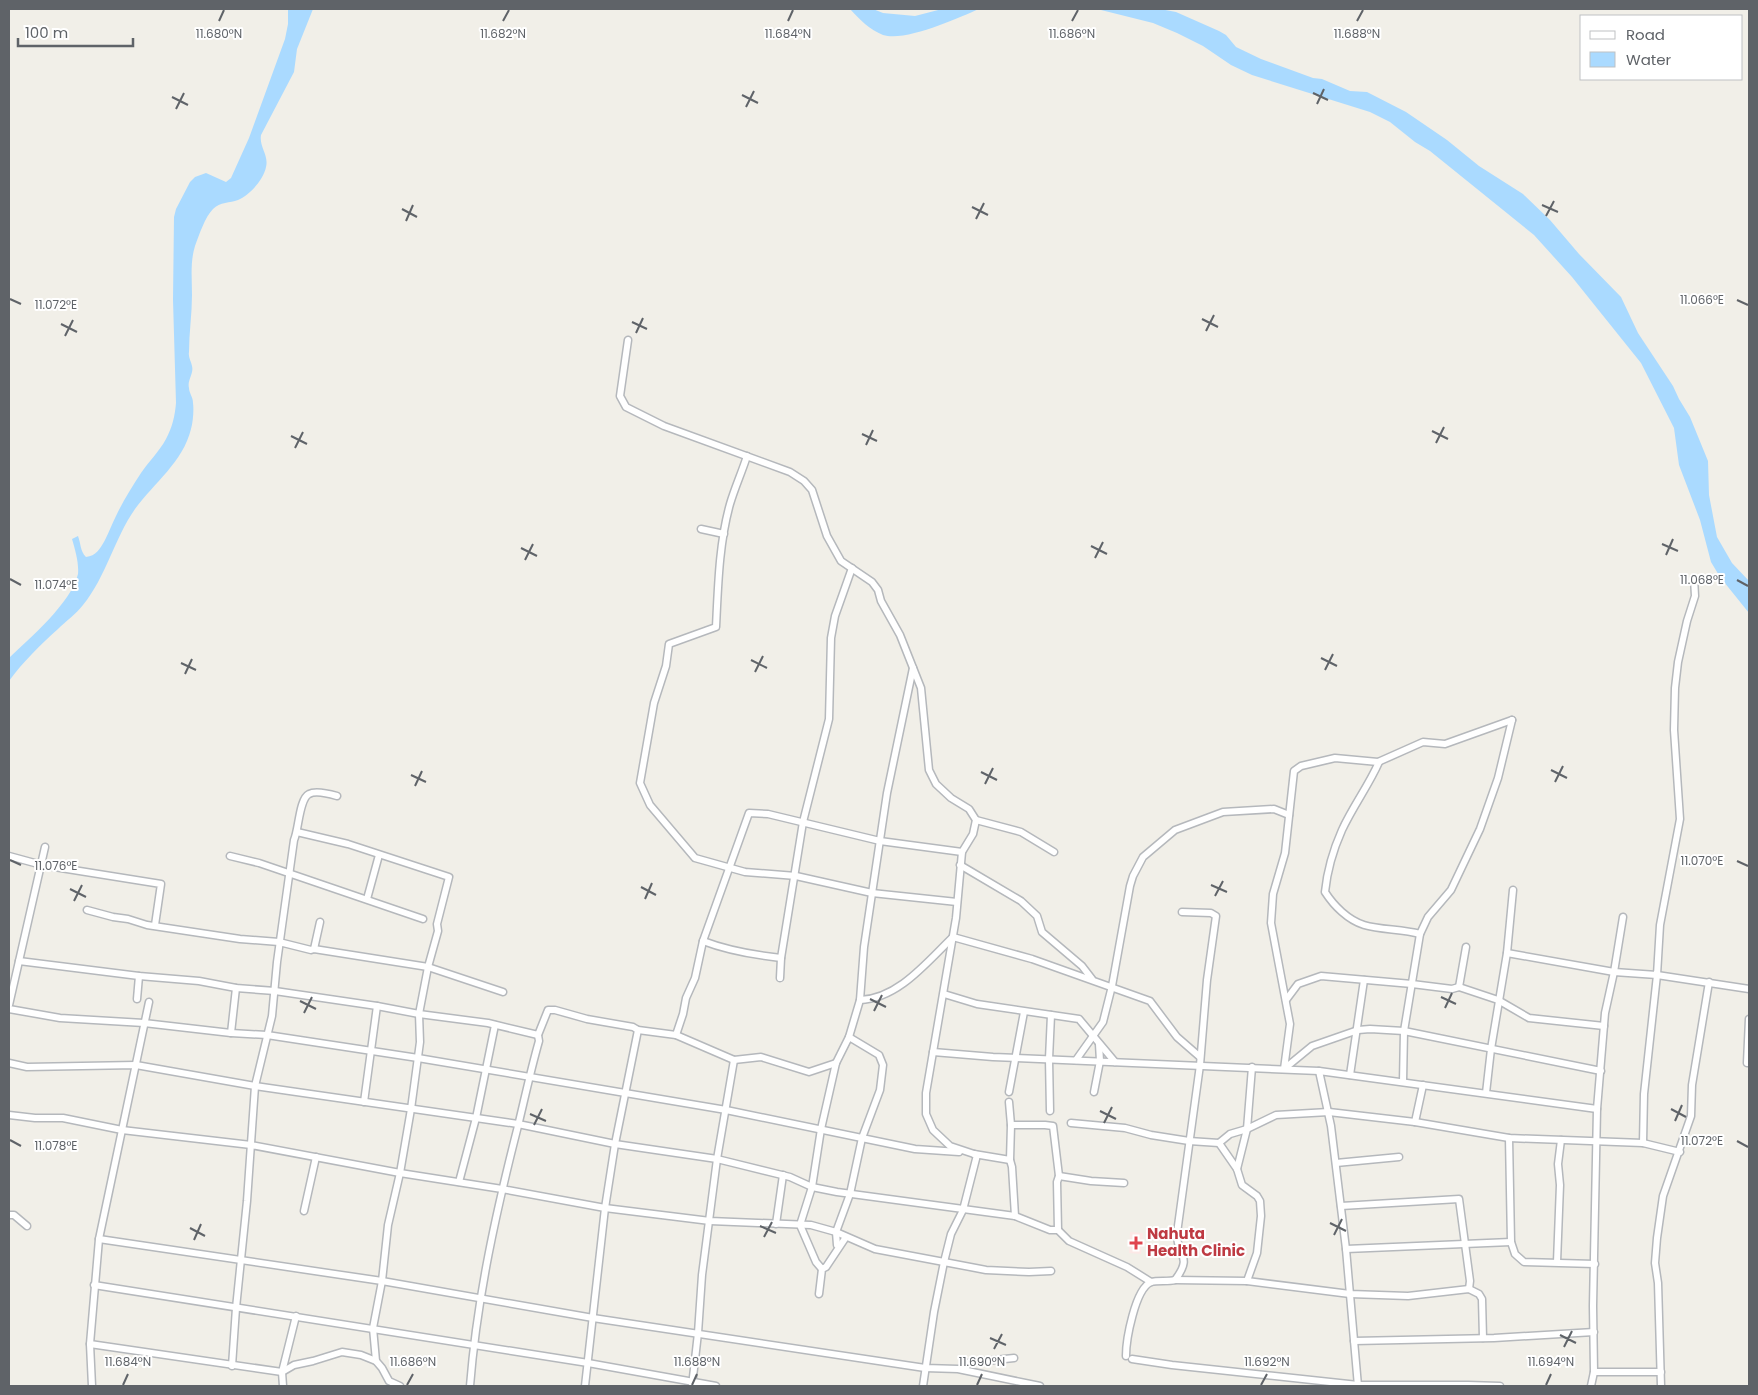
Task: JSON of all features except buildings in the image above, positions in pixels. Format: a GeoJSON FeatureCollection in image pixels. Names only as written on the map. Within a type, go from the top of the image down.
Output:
{"type":"FeatureCollection","features":[{"type":"Feature","properties":{"kind":"street"},"geometry":{"type":"LineString","coordinates":[[628,340],[620,396],[626,407],[664,426],[790,472],[804,481],[812,490],[827,536],[841,561],[872,582],[878,590],[881,601],[900,635],[914,668],[922,688],[929,770],[936,784],[968,809],[976,820],[1021,832],[1054,852]]}},
{"type":"Feature","properties":{"kind":"street"},"geometry":{"type":"LineString","coordinates":[[747,456],[730,504],[724,534],[716,627],[669,644],[666,666],[654,703],[640,783],[650,805],[695,858],[745,872],[796,876],[872,893],[957,902]]}},
{"type":"Feature","properties":{"kind":"street"},"geometry":{"type":"LineString","coordinates":[[700,529],[724,534]]}},
{"type":"Feature","properties":{"kind":"street"},"geometry":{"type":"LineString","coordinates":[[780,978],[781,958],[796,876],[803,822],[829,719],[831,638],[835,616],[852,568]]}},
{"type":"Feature","properties":{"kind":"street"},"geometry":{"type":"LineString","coordinates":[[1643,1143],[1644,1094],[1657,975],[1660,925],[1680,819],[1674,730],[1678,662],[1687,621],[1695,596],[1694,578]]}},
{"type":"Feature","properties":{"kind":"street"},"geometry":{"type":"LineString","coordinates":[[820,1294],[822,1269],[816,1262],[800,1225],[812,1187],[821,1129],[836,1063],[849,1037],[860,1000],[864,947],[887,792],[914,668]]}},
{"type":"Feature","properties":{"kind":"street"},"geometry":{"type":"LineString","coordinates":[[1284,1069],[1290,1024],[1271,923],[1273,894],[1285,853],[1294,771],[1301,766],[1335,758],[1379,762],[1423,742],[1445,744],[1512,720],[1498,778],[1480,829],[1451,890],[1428,917],[1420,934],[1404,1031],[1403,1082]]}},
{"type":"Feature","properties":{"kind":"street"},"geometry":{"type":"LineString","coordinates":[[1379,762],[1342,831],[1325,892],[1331,902],[1351,920],[1365,926],[1420,934]]}},
{"type":"Feature","properties":{"kind":"street"},"geometry":{"type":"LineString","coordinates":[[232,1366],[255,1086],[272,1016],[279,942],[294,840],[302,804],[309,794],[316,792],[337,796]]}},
{"type":"Feature","properties":{"kind":"street"},"geometry":{"type":"LineString","coordinates":[[1076,1060],[1103,1022],[1112,986],[1132,876],[1142,857],[1175,830],[1223,812],[1274,809],[1289,815]]}},
{"type":"Feature","properties":{"kind":"street"},"geometry":{"type":"LineString","coordinates":[[676,1035],[684,1014],[686,998],[696,978],[703,941],[749,813],[768,814],[880,841],[962,852]]}},
{"type":"Feature","properties":{"kind":"street"},"geometry":{"type":"LineString","coordinates":[[976,820],[973,834],[962,852],[953,937],[926,1093],[926,1114],[933,1130],[950,1146],[977,1155]]}},
{"type":"Feature","properties":{"kind":"street"},"geometry":{"type":"LineString","coordinates":[[297,832],[348,844],[449,877],[437,924],[438,931],[428,967],[419,1014],[420,1042],[411,1109],[400,1173],[388,1225],[382,1281],[373,1328],[376,1361]]}},
{"type":"Feature","properties":{"kind":"street"},"geometry":{"type":"LineString","coordinates":[[45,847],[9,1007],[60,1018],[144,1023],[231,1033],[268,1035],[529,1076],[726,1110],[915,1149],[954,1151],[1010,1160]]}},
{"type":"Feature","properties":{"kind":"street"},"geometry":{"type":"LineString","coordinates":[[367,899],[379,855]]}},
{"type":"Feature","properties":{"kind":"street"},"geometry":{"type":"LineString","coordinates":[[9,856],[42,865],[161,884],[155,925]]}},
{"type":"Feature","properties":{"kind":"street"},"geometry":{"type":"LineString","coordinates":[[230,856],[259,863],[423,919]]}},
{"type":"Feature","properties":{"kind":"street"},"geometry":{"type":"LineString","coordinates":[[960,865],[1021,901],[1037,916],[1042,932],[1082,966],[1093,980]]}},
{"type":"Feature","properties":{"kind":"street"},"geometry":{"type":"LineString","coordinates":[[1486,1094],[1498,1000],[1507,953],[1513,890]]}},
{"type":"Feature","properties":{"kind":"street"},"geometry":{"type":"LineString","coordinates":[[87,910],[147,925],[240,939],[279,942],[311,950],[428,967],[503,992]]}},
{"type":"Feature","properties":{"kind":"street"},"geometry":{"type":"LineString","coordinates":[[1175,1280],[1183,1269],[1184,1259],[1177,1240],[1177,1233],[1200,1065],[1207,980],[1216,916],[1211,913],[1182,912]]}},
{"type":"Feature","properties":{"kind":"street"},"geometry":{"type":"LineString","coordinates":[[1591,1386],[1594,1372],[1597,1109],[1604,1026],[1623,916]]}},
{"type":"Feature","properties":{"kind":"street"},"geometry":{"type":"LineString","coordinates":[[314,949],[320,922]]}},
{"type":"Feature","properties":{"kind":"street"},"geometry":{"type":"LineString","coordinates":[[953,937],[1032,959],[1150,1001],[1177,1037],[1200,1057]]}},
{"type":"Feature","properties":{"kind":"street"},"geometry":{"type":"LineString","coordinates":[[860,1000],[871,1000],[908,980],[953,937]]}},
{"type":"Feature","properties":{"kind":"street"},"geometry":{"type":"LineString","coordinates":[[703,941],[739,952],[781,958]]}},
{"type":"Feature","properties":{"kind":"street"},"geometry":{"type":"LineString","coordinates":[[1459,987],[1466,948]]}},
{"type":"Feature","properties":{"kind":"street"},"geometry":{"type":"LineString","coordinates":[[1507,953],[1614,972],[1657,975],[1749,989]]}},
{"type":"Feature","properties":{"kind":"street"},"geometry":{"type":"LineString","coordinates":[[19,961],[139,976],[199,980],[236,988],[275,991],[419,1014],[488,1022],[538,1035]]}},
{"type":"Feature","properties":{"kind":"street"},"geometry":{"type":"LineString","coordinates":[[137,999],[139,976]]}},
{"type":"Feature","properties":{"kind":"street"},"geometry":{"type":"LineString","coordinates":[[1286,1000],[1298,984],[1321,976],[1452,989],[1459,987],[1498,1000],[1529,1018],[1604,1026]]}},
{"type":"Feature","properties":{"kind":"street"},"geometry":{"type":"LineString","coordinates":[[1350,1075],[1364,980]]}},
{"type":"Feature","properties":{"kind":"street"},"geometry":{"type":"LineString","coordinates":[[1661,1386],[1658,1284],[1655,1263],[1656,1246],[1664,1196],[1692,1116],[1692,1085],[1709,982]]}},
{"type":"Feature","properties":{"kind":"street"},"geometry":{"type":"LineString","coordinates":[[231,1033],[236,988]]}},
{"type":"Feature","properties":{"kind":"street"},"geometry":{"type":"LineString","coordinates":[[944,994],[977,1004],[1079,1020],[1115,1062]]}},
{"type":"Feature","properties":{"kind":"street"},"geometry":{"type":"LineString","coordinates":[[92,1386],[90,1344],[99,1239],[149,1002]]}},
{"type":"Feature","properties":{"kind":"street"},"geometry":{"type":"LineString","coordinates":[[364,1102],[377,1006]]}},
{"type":"Feature","properties":{"kind":"street"},"geometry":{"type":"LineString","coordinates":[[470,1386],[480,1299],[502,1189],[538,1035],[548,1010],[633,1027],[638,1030],[676,1035],[734,1060],[761,1058],[809,1072],[836,1063]]}},
{"type":"Feature","properties":{"kind":"street"},"geometry":{"type":"LineString","coordinates":[[1009,1092],[1024,1012]]}},
{"type":"Feature","properties":{"kind":"street"},"geometry":{"type":"LineString","coordinates":[[1050,1111],[1049,1059],[1051,1015]]}},
{"type":"Feature","properties":{"kind":"street"},"geometry":{"type":"LineString","coordinates":[[1749,1019],[1747,1054],[1747,1063],[1749,1063]]}},
{"type":"Feature","properties":{"kind":"street"},"geometry":{"type":"LineString","coordinates":[[459,1182],[476,1118],[495,1025]]}},
{"type":"Feature","properties":{"kind":"street"},"geometry":{"type":"LineString","coordinates":[[1284,1069],[1312,1046],[1358,1030],[1370,1029],[1404,1031],[1601,1071]]}},
{"type":"Feature","properties":{"kind":"street"},"geometry":{"type":"LineString","coordinates":[[585,1386],[605,1208],[615,1144],[638,1030]]}},
{"type":"Feature","properties":{"kind":"street"},"geometry":{"type":"LineString","coordinates":[[837,1245],[836,1232],[850,1194],[862,1138],[880,1090],[883,1065],[879,1055],[849,1037]]}},
{"type":"Feature","properties":{"kind":"street"},"geometry":{"type":"LineString","coordinates":[[1094,1092],[1100,1061],[1100,1044]]}},
{"type":"Feature","properties":{"kind":"street"},"geometry":{"type":"LineString","coordinates":[[934,1052],[993,1057],[1319,1071],[1597,1109]]}},
{"type":"Feature","properties":{"kind":"street"},"geometry":{"type":"LineString","coordinates":[[692,1384],[702,1275],[717,1159],[734,1060]]}},
{"type":"Feature","properties":{"kind":"street"},"geometry":{"type":"LineString","coordinates":[[9,1063],[27,1067],[136,1065],[255,1086],[518,1124],[615,1144],[717,1159],[783,1175],[812,1187],[850,1194],[1015,1216],[1050,1230],[1058,1230]]}},
{"type":"Feature","properties":{"kind":"street"},"geometry":{"type":"LineString","coordinates":[[1237,1169],[1247,1128],[1252,1068]]}},
{"type":"Feature","properties":{"kind":"street"},"geometry":{"type":"LineString","coordinates":[[1319,1071],[1329,1112],[1336,1163],[1346,1249],[1358,1386]]}},
{"type":"Feature","properties":{"kind":"street"},"geometry":{"type":"LineString","coordinates":[[1415,1122],[1423,1084]]}},
{"type":"Feature","properties":{"kind":"street"},"geometry":{"type":"LineString","coordinates":[[1009,1102],[1011,1125],[1010,1160],[1015,1216]]}},
{"type":"Feature","properties":{"kind":"street"},"geometry":{"type":"LineString","coordinates":[[1071,1123],[1125,1128],[1151,1135],[1219,1143],[1230,1134],[1276,1115],[1329,1112],[1415,1122],[1509,1138],[1643,1143],[1680,1152]]}},
{"type":"Feature","properties":{"kind":"street"},"geometry":{"type":"LineString","coordinates":[[9,1115],[35,1118],[63,1118],[122,1130],[251,1145],[605,1208],[710,1221],[811,1225],[836,1232],[875,1249],[986,1270],[1051,1271]]}},
{"type":"Feature","properties":{"kind":"street"},"geometry":{"type":"LineString","coordinates":[[1011,1125],[1045,1124],[1053,1126],[1058,1176],[1058,1230],[1069,1241],[1126,1267],[1151,1282],[1175,1280],[1247,1281],[1350,1294],[1408,1296],[1469,1289],[1479,1294],[1482,1299],[1483,1338]]}},
{"type":"Feature","properties":{"kind":"street"},"geometry":{"type":"LineString","coordinates":[[1509,1138],[1511,1242],[1515,1254],[1524,1262],[1595,1264]]}},
{"type":"Feature","properties":{"kind":"street"},"geometry":{"type":"LineString","coordinates":[[1557,1262],[1560,1185],[1558,1164],[1561,1140]]}},
{"type":"Feature","properties":{"kind":"street"},"geometry":{"type":"LineString","coordinates":[[1219,1143],[1237,1169],[1242,1185],[1257,1196],[1260,1201],[1261,1216],[1257,1253],[1247,1281]]}},
{"type":"Feature","properties":{"kind":"street"},"geometry":{"type":"LineString","coordinates":[[923,1386],[944,1262],[951,1234],[963,1210],[977,1155]]}},
{"type":"Feature","properties":{"kind":"street"},"geometry":{"type":"LineString","coordinates":[[304,1211],[316,1157]]}},
{"type":"Feature","properties":{"kind":"street"},"geometry":{"type":"LineString","coordinates":[[1336,1163],[1399,1157]]}},
{"type":"Feature","properties":{"kind":"street"},"geometry":{"type":"LineString","coordinates":[[776,1224],[783,1175]]}},
{"type":"Feature","properties":{"kind":"street"},"geometry":{"type":"LineString","coordinates":[[1058,1176],[1124,1183]]}},
{"type":"Feature","properties":{"kind":"street"},"geometry":{"type":"LineString","coordinates":[[1341,1206],[1459,1198],[1470,1281],[1469,1289]]}},
{"type":"Feature","properties":{"kind":"street"},"geometry":{"type":"LineString","coordinates":[[9,1215],[14,1214],[27,1226]]}},
{"type":"Feature","properties":{"kind":"street"},"geometry":{"type":"LineString","coordinates":[[822,1269],[826,1267],[846,1236]]}},
{"type":"Feature","properties":{"kind":"street"},"geometry":{"type":"LineString","coordinates":[[99,1239],[382,1281],[593,1318],[925,1368],[966,1370],[1040,1386]]}},
{"type":"Feature","properties":{"kind":"street"},"geometry":{"type":"LineString","coordinates":[[1346,1249],[1511,1242]]}},
{"type":"Feature","properties":{"kind":"street"},"geometry":{"type":"LineString","coordinates":[[1151,1282],[1143,1289],[1138,1298],[1128,1337],[1129,1358],[1172,1365],[1358,1386],[1500,1386]]}},
{"type":"Feature","properties":{"kind":"street"},"geometry":{"type":"LineString","coordinates":[[94,1285],[373,1328],[588,1363],[692,1384],[716,1386]]}},
{"type":"Feature","properties":{"kind":"street"},"geometry":{"type":"LineString","coordinates":[[283,1386],[282,1372],[296,1316]]}},
{"type":"Feature","properties":{"kind":"street"},"geometry":{"type":"LineString","coordinates":[[1354,1341],[1483,1338],[1594,1332]]}},
{"type":"Feature","properties":{"kind":"street"},"geometry":{"type":"LineString","coordinates":[[90,1344],[282,1372],[294,1365],[342,1352],[361,1355],[376,1361],[389,1381],[400,1386]]}},
{"type":"Feature","properties":{"kind":"street"},"geometry":{"type":"LineString","coordinates":[[966,1370],[967,1363],[1014,1358]]}},
{"type":"Feature","properties":{"kind":"street"},"geometry":{"type":"LineString","coordinates":[[1594,1372],[1661,1372]]}},
{"type":"Feature","properties":{"kind":"shaded area","name":"Nahuta Health Clinic"},"geometry":{"type":"Polygon","coordinates":[[[1130,1232],[1143,1233],[1141,1254],[1129,1253],[1130,1232]]]}},
{"type":"Feature","properties":{"kind":"water"},"geometry":{"type":"Polygon","coordinates":[[[288,9],[313,9],[297,49],[294,72],[261,135],[261,143],[267,163],[265,172],[247,195],[213,209],[202,226],[193,252],[189,354],[192,369],[189,385],[193,401],[193,412],[192,426],[187,441],[175,462],[135,509],[121,533],[98,582],[83,605],[32,654],[9,681],[9,658],[59,608],[74,585],[78,570],[72,539],[78,536],[86,557],[97,552],[128,494],[170,431],[176,403],[173,300],[174,217],[176,209],[190,182],[195,177],[206,173],[226,182],[231,178],[249,138],[285,39],[288,9]]]}},
{"type":"Feature","properties":{"kind":"water"},"geometry":{"type":"Polygon","coordinates":[[[850,9],[873,9],[883,13],[915,16],[942,9],[979,9],[932,28],[893,36],[883,35],[874,30],[850,9]]]}},
{"type":"Feature","properties":{"kind":"water"},"geometry":{"type":"Polygon","coordinates":[[[1097,9],[1160,9],[1176,12],[1219,31],[1226,35],[1236,47],[1261,59],[1313,78],[1322,79],[1350,91],[1367,92],[1406,112],[1447,140],[1479,166],[1523,194],[1550,220],[1579,254],[1621,297],[1638,333],[1673,386],[1690,417],[1708,461],[1709,495],[1717,537],[1732,563],[1749,581],[1749,613],[1720,577],[1711,562],[1700,520],[1679,465],[1674,428],[1641,363],[1572,277],[1534,235],[1430,151],[1415,142],[1390,122],[1370,112],[1252,75],[1231,65],[1203,46],[1153,23],[1097,9]]]}},
{"type":"Feature","properties":{"kind":"place","name":"Nahuta Health Clinic"},"geometry":{"type":"Point","coordinates":[1136,1243]}}]}
